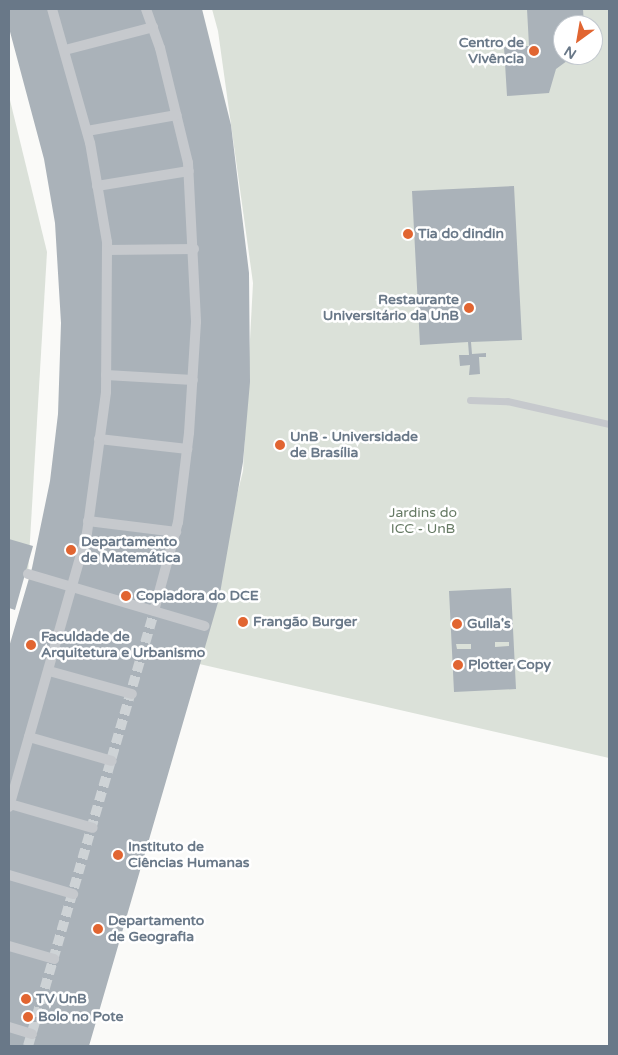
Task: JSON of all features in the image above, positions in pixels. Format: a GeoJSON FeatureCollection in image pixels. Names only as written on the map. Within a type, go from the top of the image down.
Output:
{"type":"FeatureCollection","features":[{"type":"Feature","properties":{"kind":"street"},"geometry":{"type":"LineString","coordinates":[[52,9],[65,50],[86,131],[107,250],[106,375],[88,521],[49,671],[9,806],[93,828]]}},
{"type":"Feature","properties":{"kind":"street"},"geometry":{"type":"LineString","coordinates":[[146,9],[177,115],[189,171],[194,249],[193,380],[188,449],[176,532],[154,611]]}},
{"type":"Feature","properties":{"kind":"street"},"geometry":{"type":"LineString","coordinates":[[65,50],[153,28]]}},
{"type":"Feature","properties":{"kind":"street"},"geometry":{"type":"LineString","coordinates":[[86,131],[177,115]]}},
{"type":"Feature","properties":{"kind":"street"},"geometry":{"type":"LineString","coordinates":[[97,186],[189,171]]}},
{"type":"Feature","properties":{"kind":"street"},"geometry":{"type":"LineString","coordinates":[[107,250],[194,249]]}},
{"type":"Feature","properties":{"kind":"street"},"geometry":{"type":"LineString","coordinates":[[106,375],[193,380]]}},
{"type":"Feature","properties":{"kind":"street"},"geometry":{"type":"LineString","coordinates":[[99,439],[188,449]]}},
{"type":"Feature","properties":{"kind":"street"},"geometry":{"type":"LineString","coordinates":[[88,521],[176,532]]}},
{"type":"Feature","properties":{"kind":"street"},"geometry":{"type":"LineString","coordinates":[[28,574],[205,626]]}},
{"type":"Feature","properties":{"kind":"street"},"geometry":{"type":"LineString","coordinates":[[49,671],[132,694]]}},
{"type":"Feature","properties":{"kind":"street"},"geometry":{"type":"LineString","coordinates":[[29,737],[112,761]]}},
{"type":"Feature","properties":{"kind":"street"},"geometry":{"type":"LineString","coordinates":[[9,875],[73,894]]}},
{"type":"Feature","properties":{"kind":"street"},"geometry":{"type":"LineString","coordinates":[[9,946],[54,959]]}},
{"type":"Feature","properties":{"kind":"street"},"geometry":{"type":"LineString","coordinates":[[9,1027],[32,1034]]}},
{"type":"Feature","properties":{"kind":"lane"},"geometry":{"type":"LineString","coordinates":[[470,400],[507,401],[609,424]]}},
{"type":"Feature","properties":{"kind":"green space","name":"Jardins do ICC - UnB"},"geometry":{"type":"Polygon","coordinates":[[[212,9],[609,9],[609,758],[195,663],[243,471],[253,283],[218,31],[212,9]]]}},
{"type":"Feature","properties":{"kind":"green space"},"geometry":{"type":"Polygon","coordinates":[[[9,96],[47,252],[28,574],[9,560],[9,96]]]}},
{"type":"Feature","properties":{"kind":"building"},"geometry":{"type":"Polygon","coordinates":[[[9,9],[202,9],[231,125],[249,273],[250,382],[243,462],[219,599],[89,1046],[9,1046],[9,647],[32,568],[50,481],[58,414],[61,323],[55,223],[44,159],[9,28],[9,9]]]}},
{"type":"Feature","properties":{"kind":"building","name":"Centro de Vivência"},"geometry":{"type":"Polygon","coordinates":[[[527,9],[583,9],[583,15],[553,15],[553,65],[561,65],[556,69],[549,93],[507,96],[504,47],[529,46],[527,9]]]}},
{"type":"Feature","properties":{"kind":"building","name":"Restaurante Universitário da UnB"},"geometry":{"type":"Polygon","coordinates":[[[514,186],[522,340],[471,342],[472,354],[486,353],[486,357],[479,357],[480,374],[469,375],[470,365],[460,366],[459,355],[469,355],[468,342],[420,345],[412,191],[514,186]]]}},
{"type":"Feature","properties":{"kind":"building"},"geometry":{"type":"Polygon","coordinates":[[[9,539],[33,546],[15,610],[9,608],[9,539]]]}},
{"type":"Feature","properties":{"kind":"building"},"geometry":{"type":"Polygon","coordinates":[[[511,588],[516,689],[454,692],[449,591],[511,588]],[[495,642],[495,647],[509,646],[509,642],[495,642]],[[456,644],[457,649],[471,649],[471,644],[456,644]]]}},
{"type":"Feature","properties":{"kind":"tunnel"},"geometry":{"type":"LineString","coordinates":[[28,1046],[154,611]]}},
{"type":"Feature","properties":{"kind":"place","name":"Centro de Vivência"},"geometry":{"type":"Point","coordinates":[534,51]}},
{"type":"Feature","properties":{"kind":"place","name":"Tia do dindin"},"geometry":{"type":"Point","coordinates":[408,234]}},
{"type":"Feature","properties":{"kind":"place","name":"Restaurante Universitário da UnB"},"geometry":{"type":"Point","coordinates":[469,308]}},
{"type":"Feature","properties":{"kind":"place","name":"UnB - Universidade de Brasília"},"geometry":{"type":"Point","coordinates":[280,445]}},
{"type":"Feature","properties":{"kind":"place","name":"Departamento de Matemática"},"geometry":{"type":"Point","coordinates":[71,550]}},
{"type":"Feature","properties":{"kind":"place","name":"Copiadora do DCE"},"geometry":{"type":"Point","coordinates":[126,596]}},
{"type":"Feature","properties":{"kind":"place","name":"Frangão Burger"},"geometry":{"type":"Point","coordinates":[243,622]}},
{"type":"Feature","properties":{"kind":"place","name":"Gulla's"},"geometry":{"type":"Point","coordinates":[457,624]}},
{"type":"Feature","properties":{"kind":"place","name":"Faculdade de Arquitetura e Urbanismo"},"geometry":{"type":"Point","coordinates":[31,645]}},
{"type":"Feature","properties":{"kind":"place","name":"Plotter Copy"},"geometry":{"type":"Point","coordinates":[458,665]}},
{"type":"Feature","properties":{"kind":"place","name":"Instituto de Ciências Humanas"},"geometry":{"type":"Point","coordinates":[118,855]}},
{"type":"Feature","properties":{"kind":"place","name":"Departamento de Geografia"},"geometry":{"type":"Point","coordinates":[98,929]}},
{"type":"Feature","properties":{"kind":"place","name":"TV UnB"},"geometry":{"type":"Point","coordinates":[26,999]}},
{"type":"Feature","properties":{"kind":"place","name":"Bolo no Pote"},"geometry":{"type":"Point","coordinates":[28,1017]}}]}
